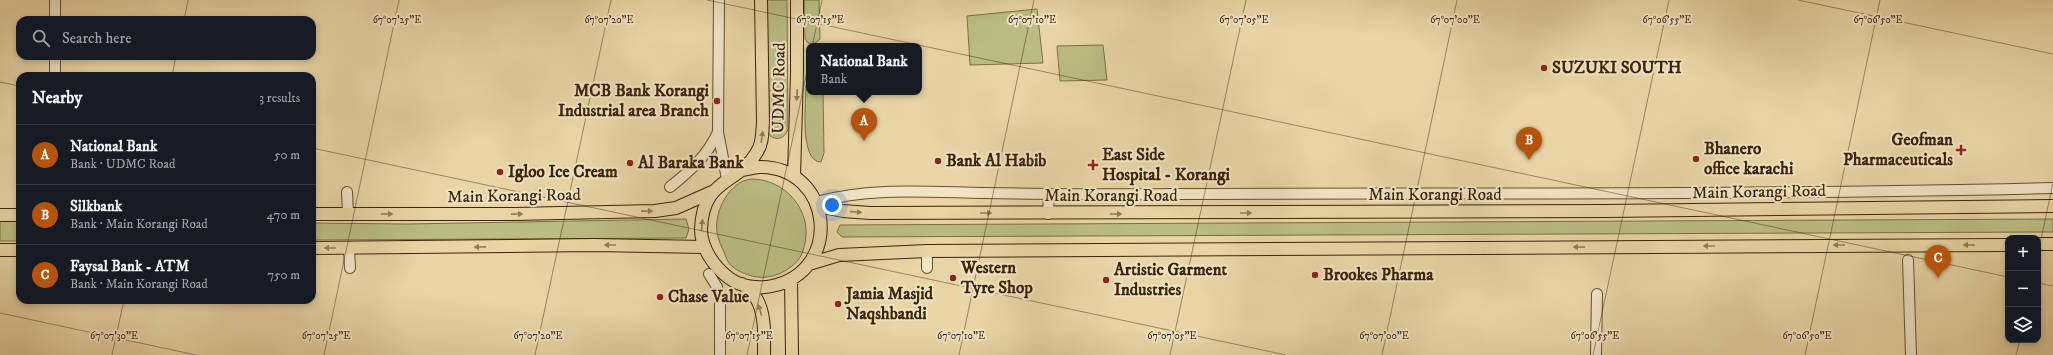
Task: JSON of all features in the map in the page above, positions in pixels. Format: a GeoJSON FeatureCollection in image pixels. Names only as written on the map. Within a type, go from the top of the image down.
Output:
{"type":"FeatureCollection","features":[{"type":"Feature","properties":{"kind":"main road","name":"UDMC Road"},"geometry":{"type":"LineString","coordinates":[[742,170],[757,152],[762,142],[761,0]]}},
{"type":"Feature","properties":{"kind":"main road","name":"UDMC Road"},"geometry":{"type":"LineString","coordinates":[[794,176],[797,74],[797,0]]}},
{"type":"Feature","properties":{"kind":"main road"},"geometry":{"type":"LineString","coordinates":[[760,167],[778,169],[794,176],[808,188],[817,204],[822,226],[819,246],[809,264],[792,279],[782,284],[766,287],[755,287],[733,281],[717,267],[705,247],[701,231],[704,210],[712,192],[727,179],[742,170],[760,167]]}},
{"type":"Feature","properties":{"kind":"main road","name":"Main Korangi Road"},"geometry":{"type":"LineString","coordinates":[[316,214],[514,214],[655,211],[676,208],[712,192]]}},
{"type":"Feature","properties":{"kind":"main road","name":"Main Korangi Road"},"geometry":{"type":"LineString","coordinates":[[817,204],[842,211],[870,213],[1048,214],[2053,206]]}},
{"type":"Feature","properties":{"kind":"main road"},"geometry":{"type":"LineString","coordinates":[[0,215],[16,215]]}},
{"type":"Feature","properties":{"kind":"main road"},"geometry":{"type":"LineString","coordinates":[[2041,244],[2053,244]]}},
{"type":"Feature","properties":{"kind":"main road"},"geometry":{"type":"LineString","coordinates":[[316,248],[594,245],[705,247]]}},
{"type":"Feature","properties":{"kind":"main road"},"geometry":{"type":"LineString","coordinates":[[809,264],[839,255],[927,251],[2005,245]]}},
{"type":"Feature","properties":{"kind":"main road"},"geometry":{"type":"LineString","coordinates":[[0,250],[16,250]]}},
{"type":"Feature","properties":{"kind":"main road"},"geometry":{"type":"LineString","coordinates":[[792,279],[792,355]]}},
{"type":"Feature","properties":{"kind":"main road"},"geometry":{"type":"LineString","coordinates":[[742,284],[756,297],[760,308],[763,325],[764,355]]}},
{"type":"Feature","properties":{"kind":"street"},"geometry":{"type":"LineString","coordinates":[[55,0],[55,16]]}},
{"type":"Feature","properties":{"kind":"street"},"geometry":{"type":"LineString","coordinates":[[719,0],[718,132],[727,179]]}},
{"type":"Feature","properties":{"kind":"street"},"geometry":{"type":"LineString","coordinates":[[55,60],[55,72]]}},
{"type":"Feature","properties":{"kind":"street"},"geometry":{"type":"LineString","coordinates":[[670,187],[697,165],[712,146],[718,132]]}},
{"type":"Feature","properties":{"kind":"street"},"geometry":{"type":"LineString","coordinates":[[817,204],[842,194],[880,192],[1049,194],[1603,194],[1876,192],[2053,188]]}},
{"type":"Feature","properties":{"kind":"street"},"geometry":{"type":"LineString","coordinates":[[347,192],[348,213]]}},
{"type":"Feature","properties":{"kind":"street"},"geometry":{"type":"LineString","coordinates":[[1048,214],[1049,194]]}},
{"type":"Feature","properties":{"kind":"street"},"geometry":{"type":"LineString","coordinates":[[349,248],[350,268]]}},
{"type":"Feature","properties":{"kind":"street"},"geometry":{"type":"LineString","coordinates":[[927,251],[927,268]]}},
{"type":"Feature","properties":{"kind":"street"},"geometry":{"type":"LineString","coordinates":[[1908,260],[1911,355]]}},
{"type":"Feature","properties":{"kind":"street"},"geometry":{"type":"LineString","coordinates":[[720,355],[720,300],[717,286],[709,274],[742,284]]}},
{"type":"Feature","properties":{"kind":"street"},"geometry":{"type":"LineString","coordinates":[[1596,355],[1597,294]]}},
{"type":"Feature","properties":{"kind":"green space"},"geometry":{"type":"Polygon","coordinates":[[[766,0],[787,0],[788,129],[784,136],[779,138],[772,137],[767,132],[766,0]]]}},
{"type":"Feature","properties":{"kind":"green space"},"geometry":{"type":"Polygon","coordinates":[[[804,0],[819,0],[820,39],[815,43],[808,43],[805,39],[804,0]]]}},
{"type":"Feature","properties":{"kind":"green space"},"geometry":{"type":"Polygon","coordinates":[[[1037,9],[1043,63],[970,65],[967,16],[1037,9]]]}},
{"type":"Feature","properties":{"kind":"green space"},"geometry":{"type":"Polygon","coordinates":[[[1103,45],[1107,80],[1060,81],[1057,46],[1103,45]]]}},
{"type":"Feature","properties":{"kind":"green space"},"geometry":{"type":"Polygon","coordinates":[[[806,85],[806,95],[823,95],[824,153],[821,162],[814,159],[809,152],[805,130],[806,85]]]}},
{"type":"Feature","properties":{"kind":"green space"},"geometry":{"type":"Polygon","coordinates":[[[751,179],[763,180],[775,184],[785,191],[800,208],[804,219],[806,231],[805,243],[799,259],[795,264],[783,272],[768,277],[752,276],[740,272],[731,266],[727,260],[717,232],[718,215],[725,199],[736,186],[743,181],[751,179]]]}},
{"type":"Feature","properties":{"kind":"green space"},"geometry":{"type":"Polygon","coordinates":[[[686,219],[689,229],[686,238],[316,240],[316,223],[408,224],[686,219]]]}},
{"type":"Feature","properties":{"kind":"green space"},"geometry":{"type":"Polygon","coordinates":[[[2053,219],[2053,232],[842,237],[837,232],[840,225],[2053,219]]]}},
{"type":"Feature","properties":{"kind":"green space"},"geometry":{"type":"Polygon","coordinates":[[[0,221],[16,221],[16,241],[0,241],[0,221]]]}},
{"type":"Feature","properties":{"kind":"place","name":"SUZUKI SOUTH"},"geometry":{"type":"Point","coordinates":[1544,68]}},
{"type":"Feature","properties":{"kind":"place","name":"MCB Bank Korangi Industrial area Branch"},"geometry":{"type":"Point","coordinates":[717,101]}},
{"type":"Feature","properties":{"kind":"place","name":"National Bank"},"geometry":{"type":"Point","coordinates":[864,141]}},
{"type":"Feature","properties":{"kind":"place","name":"Geofman Pharmaceuticals"},"geometry":{"type":"Point","coordinates":[1961,150]}},
{"type":"Feature","properties":{"kind":"place","name":"Bhanero office karachi"},"geometry":{"type":"Point","coordinates":[1696,159]}},
{"type":"Feature","properties":{"kind":"place","name":"Silkbank"},"geometry":{"type":"Point","coordinates":[1529,160]}},
{"type":"Feature","properties":{"kind":"place","name":"Bank Al Habib"},"geometry":{"type":"Point","coordinates":[938,161]}},
{"type":"Feature","properties":{"kind":"place","name":"Al Baraka Bank"},"geometry":{"type":"Point","coordinates":[630,163]}},
{"type":"Feature","properties":{"kind":"place","name":"East Side Hospital - Korangi"},"geometry":{"type":"Point","coordinates":[1093,165]}},
{"type":"Feature","properties":{"kind":"place","name":"Igloo Ice Cream"},"geometry":{"type":"Point","coordinates":[500,172]}},
{"type":"Feature","properties":{"kind":"place","name":"Brookes Pharma"},"geometry":{"type":"Point","coordinates":[1315,275]}},
{"type":"Feature","properties":{"kind":"place","name":"Western Tyre Shop"},"geometry":{"type":"Point","coordinates":[953,278]}},
{"type":"Feature","properties":{"kind":"place","name":"Faysal Bank - ATM"},"geometry":{"type":"Point","coordinates":[1938,278]}},
{"type":"Feature","properties":{"kind":"place","name":"Artistic Garment Industries"},"geometry":{"type":"Point","coordinates":[1106,280]}},
{"type":"Feature","properties":{"kind":"place","name":"Chase Value"},"geometry":{"type":"Point","coordinates":[660,297]}},
{"type":"Feature","properties":{"kind":"place","name":"Jamia Masjid Naqshbandi"},"geometry":{"type":"Point","coordinates":[838,304]}}]}
